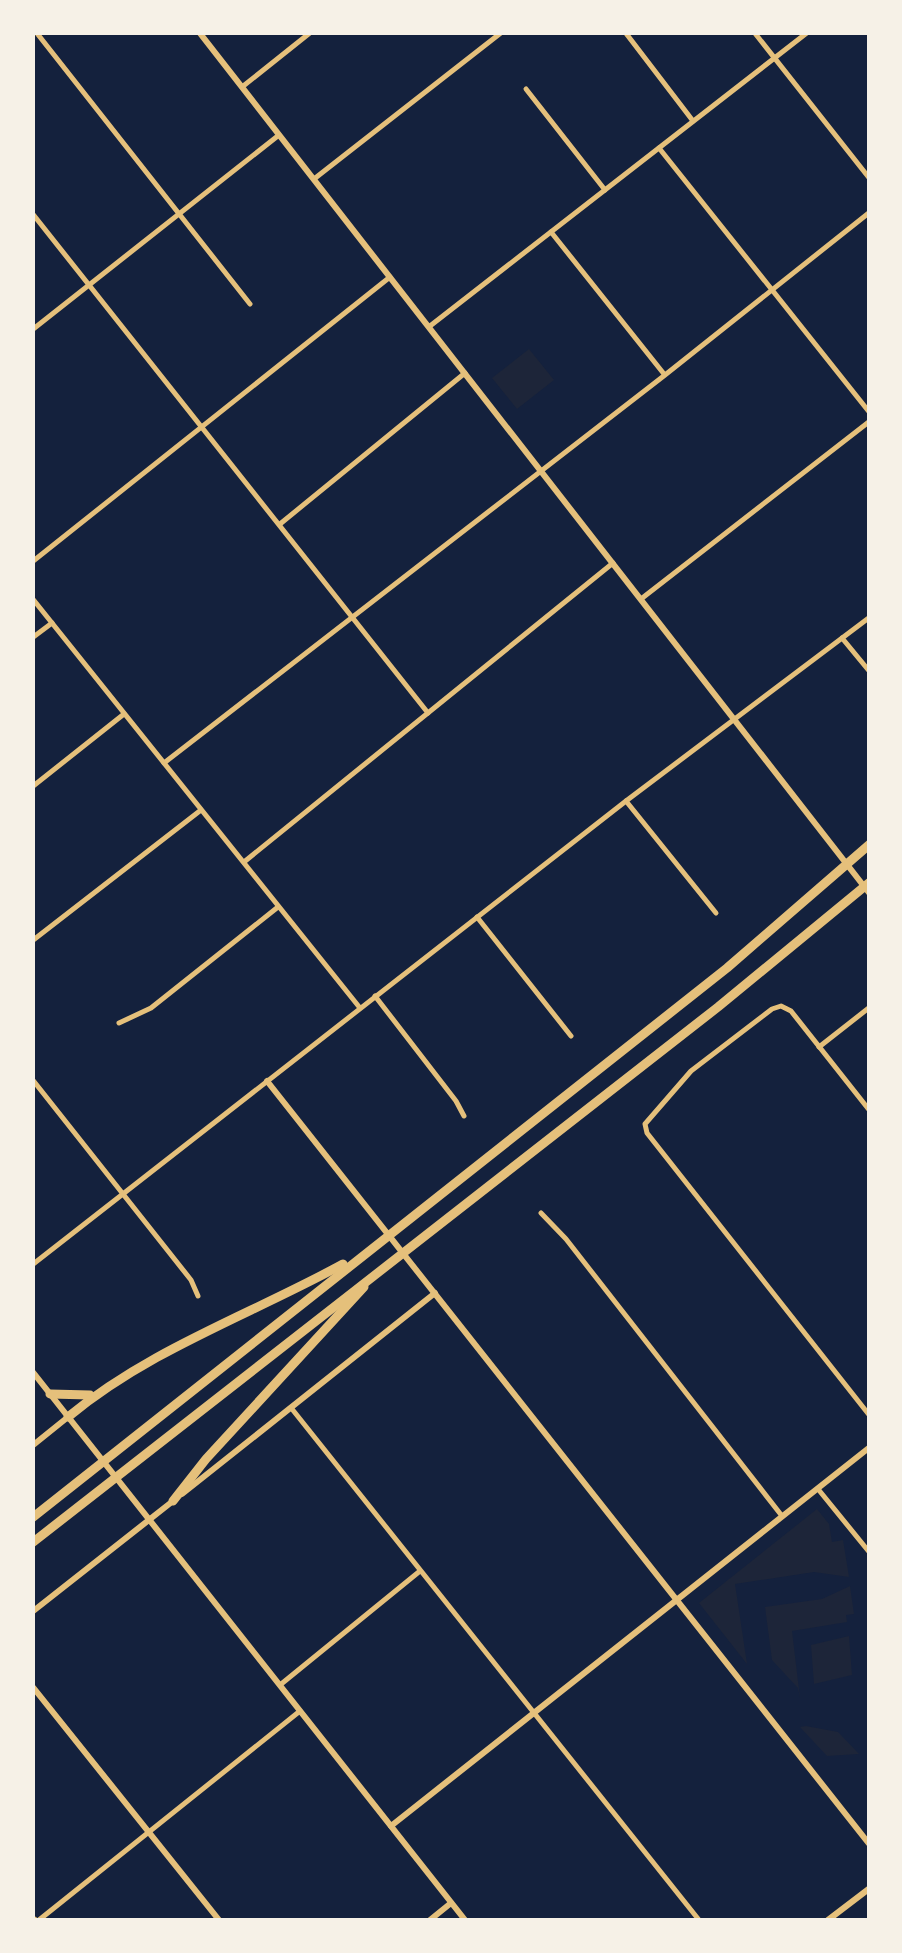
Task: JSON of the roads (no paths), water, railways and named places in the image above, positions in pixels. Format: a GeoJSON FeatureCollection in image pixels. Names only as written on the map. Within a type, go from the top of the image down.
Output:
{"type":"FeatureCollection","features":[{"type":"Feature","properties":{"kind":"highway"},"geometry":{"type":"LineString","coordinates":[[32,1518],[615,1058],[870,844]]}},
{"type":"Feature","properties":{"kind":"highway"},"geometry":{"type":"LineString","coordinates":[[32,1543],[426,1232],[666,1049],[870,882]]}},
{"type":"Feature","properties":{"kind":"highway"},"geometry":{"type":"LineString","coordinates":[[68,1417],[140,1364],[284,1296],[367,1251]]}},
{"type":"Feature","properties":{"kind":"highway"},"geometry":{"type":"LineString","coordinates":[[173,1501],[206,1459],[381,1268]]}},
{"type":"Feature","properties":{"kind":"highway"},"geometry":{"type":"LineString","coordinates":[[50,1394],[84,1397],[98,1392]]}},
{"type":"Feature","properties":{"kind":"street"},"geometry":{"type":"LineString","coordinates":[[36,32],[250,304]]}},
{"type":"Feature","properties":{"kind":"street"},"geometry":{"type":"LineString","coordinates":[[199,32],[870,894]]}},
{"type":"Feature","properties":{"kind":"street"},"geometry":{"type":"LineString","coordinates":[[242,87],[310,32]]}},
{"type":"Feature","properties":{"kind":"street"},"geometry":{"type":"LineString","coordinates":[[314,179],[502,32]]}},
{"type":"Feature","properties":{"kind":"street"},"geometry":{"type":"LineString","coordinates":[[624,32],[694,121]]}},
{"type":"Feature","properties":{"kind":"street"},"geometry":{"type":"LineString","coordinates":[[754,32],[870,179]]}},
{"type":"Feature","properties":{"kind":"street"},"geometry":{"type":"LineString","coordinates":[[430,326],[808,32]]}},
{"type":"Feature","properties":{"kind":"street"},"geometry":{"type":"LineString","coordinates":[[526,89],[605,190]]}},
{"type":"Feature","properties":{"kind":"street"},"geometry":{"type":"LineString","coordinates":[[32,330],[279,135]]}},
{"type":"Feature","properties":{"kind":"street"},"geometry":{"type":"LineString","coordinates":[[659,148],[870,413]]}},
{"type":"Feature","properties":{"kind":"street"},"geometry":{"type":"LineString","coordinates":[[164,763],[870,212]]}},
{"type":"Feature","properties":{"kind":"street"},"geometry":{"type":"LineString","coordinates":[[32,213],[428,713]]}},
{"type":"Feature","properties":{"kind":"street"},"geometry":{"type":"LineString","coordinates":[[551,232],[665,375]]}},
{"type":"Feature","properties":{"kind":"street"},"geometry":{"type":"LineString","coordinates":[[32,562],[390,277]]}},
{"type":"Feature","properties":{"kind":"street"},"geometry":{"type":"LineString","coordinates":[[280,524],[466,373]]}},
{"type":"Feature","properties":{"kind":"street"},"geometry":{"type":"LineString","coordinates":[[641,599],[870,422]]}},
{"type":"Feature","properties":{"kind":"street"},"geometry":{"type":"LineString","coordinates":[[244,862],[613,563]]}},
{"type":"Feature","properties":{"kind":"street"},"geometry":{"type":"LineString","coordinates":[[32,598],[360,1008]]}},
{"type":"Feature","properties":{"kind":"street"},"geometry":{"type":"LineString","coordinates":[[32,1266],[476,917],[870,616]]}},
{"type":"Feature","properties":{"kind":"street"},"geometry":{"type":"LineString","coordinates":[[32,638],[52,623]]}},
{"type":"Feature","properties":{"kind":"street"},"geometry":{"type":"LineString","coordinates":[[842,638],[870,672]]}},
{"type":"Feature","properties":{"kind":"street"},"geometry":{"type":"LineString","coordinates":[[32,787],[124,714]]}},
{"type":"Feature","properties":{"kind":"street"},"geometry":{"type":"LineString","coordinates":[[626,801],[716,913]]}},
{"type":"Feature","properties":{"kind":"street"},"geometry":{"type":"LineString","coordinates":[[32,942],[201,810]]}},
{"type":"Feature","properties":{"kind":"street"},"geometry":{"type":"LineString","coordinates":[[118,1023],[150,1008],[278,906]]}},
{"type":"Feature","properties":{"kind":"street"},"geometry":{"type":"LineString","coordinates":[[476,917],[571,1036]]}},
{"type":"Feature","properties":{"kind":"street"},"geometry":{"type":"LineString","coordinates":[[375,996],[464,1116]]}},
{"type":"Feature","properties":{"kind":"street"},"geometry":{"type":"LineString","coordinates":[[870,1110],[791,1010],[782,1006],[772,1009],[692,1071],[649,1118],[645,1128],[870,1416]]}},
{"type":"Feature","properties":{"kind":"street"},"geometry":{"type":"LineString","coordinates":[[820,1047],[870,1007]]}},
{"type":"Feature","properties":{"kind":"street"},"geometry":{"type":"LineString","coordinates":[[32,1079],[191,1280],[198,1296]]}},
{"type":"Feature","properties":{"kind":"street"},"geometry":{"type":"LineString","coordinates":[[267,1080],[870,1845]]}},
{"type":"Feature","properties":{"kind":"street"},"geometry":{"type":"LineString","coordinates":[[541,1214],[566,1240],[782,1516]]}},
{"type":"Feature","properties":{"kind":"street"},"geometry":{"type":"LineString","coordinates":[[32,1612],[436,1293]]}},
{"type":"Feature","properties":{"kind":"street"},"geometry":{"type":"LineString","coordinates":[[32,1371],[464,1920]]}},
{"type":"Feature","properties":{"kind":"street"},"geometry":{"type":"LineString","coordinates":[[292,1409],[699,1920]]}},
{"type":"Feature","properties":{"kind":"street"},"geometry":{"type":"LineString","coordinates":[[32,1446],[68,1417]]}},
{"type":"Feature","properties":{"kind":"street"},"geometry":{"type":"LineString","coordinates":[[391,1826],[870,1447]]}},
{"type":"Feature","properties":{"kind":"street"},"geometry":{"type":"LineString","coordinates":[[818,1488],[870,1553]]}},
{"type":"Feature","properties":{"kind":"street"},"geometry":{"type":"LineString","coordinates":[[280,1685],[420,1571]]}},
{"type":"Feature","properties":{"kind":"street"},"geometry":{"type":"LineString","coordinates":[[32,1686],[220,1920]]}},
{"type":"Feature","properties":{"kind":"street"},"geometry":{"type":"LineString","coordinates":[[35,1920],[300,1712]]}},
{"type":"Feature","properties":{"kind":"street"},"geometry":{"type":"LineString","coordinates":[[828,1920],[870,1888]]}},
{"type":"Feature","properties":{"kind":"street"},"geometry":{"type":"LineString","coordinates":[[430,1920],[451,1903]]}}]}
